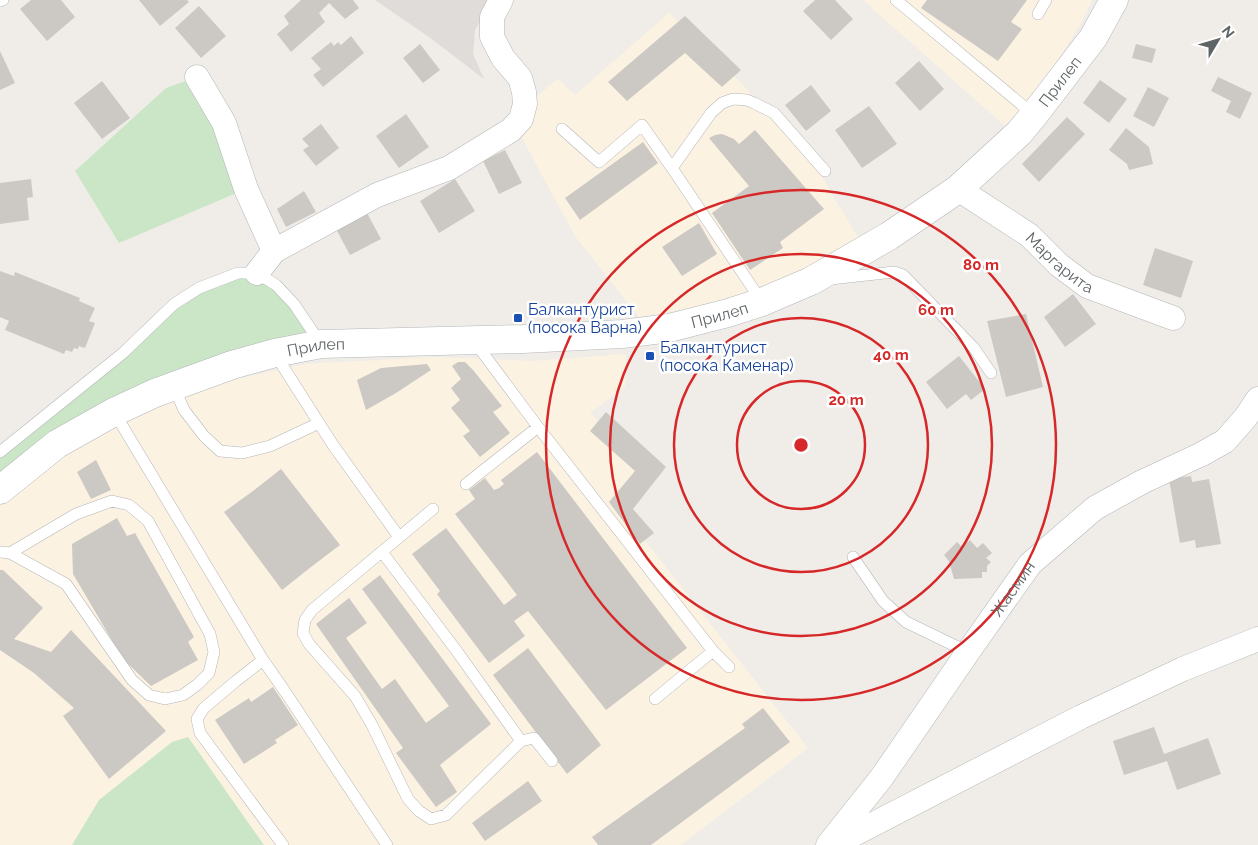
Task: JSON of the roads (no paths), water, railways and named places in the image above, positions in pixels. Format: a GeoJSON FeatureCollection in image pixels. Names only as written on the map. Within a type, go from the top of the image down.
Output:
{"type":"FeatureCollection","features":[{"type":"Feature","properties":{"kind":"street"},"geometry":{"type":"LineString","coordinates":[[257,273],[274,251],[377,195],[449,168],[512,130],[521,119],[525,104],[524,92],[520,78],[503,58],[492,37],[492,17],[501,0]]}},
{"type":"Feature","properties":{"kind":"street","name":"Прилеп"},"geometry":{"type":"LineString","coordinates":[[0,490],[57,444],[114,412],[174,386],[232,365],[275,353],[321,344],[552,338],[622,334],[669,328],[762,302],[811,281],[889,236],[958,189],[1019,134],[1093,38],[1114,0]]}},
{"type":"Feature","properties":{"kind":"street"},"geometry":{"type":"LineString","coordinates":[[197,77],[224,123],[246,190],[274,251]]}},
{"type":"Feature","properties":{"kind":"street","name":"Маргарита"},"geometry":{"type":"LineString","coordinates":[[958,189],[1029,235],[1059,266],[1087,286],[1173,318]]}},
{"type":"Feature","properties":{"kind":"street","name":"Жасмин"},"geometry":{"type":"LineString","coordinates":[[828,845],[882,777],[1030,564],[1095,508],[1142,482],[1225,441],[1246,417],[1258,399]]}},
{"type":"Feature","properties":{"kind":"street"},"geometry":{"type":"LineString","coordinates":[[833,845],[1090,713],[1183,669],[1258,639]]}},
{"type":"Feature","properties":{"kind":"lane"},"geometry":{"type":"LineString","coordinates":[[896,0],[1034,115]]}},
{"type":"Feature","properties":{"kind":"lane"},"geometry":{"type":"LineString","coordinates":[[1038,14],[1046,0]]}},
{"type":"Feature","properties":{"kind":"lane"},"geometry":{"type":"LineString","coordinates":[[672,168],[711,113],[722,103],[733,99],[747,100],[774,113],[825,170]]}},
{"type":"Feature","properties":{"kind":"lane"},"geometry":{"type":"LineString","coordinates":[[562,129],[599,162],[642,125],[762,302]]}},
{"type":"Feature","properties":{"kind":"lane"},"geometry":{"type":"LineString","coordinates":[[811,281],[894,272],[903,275],[974,348],[991,373]]}},
{"type":"Feature","properties":{"kind":"lane"},"geometry":{"type":"LineString","coordinates":[[0,452],[123,353],[174,304],[199,288],[238,274],[257,273],[276,285],[294,304],[321,344]]}},
{"type":"Feature","properties":{"kind":"lane"},"geometry":{"type":"LineString","coordinates":[[473,339],[538,427],[713,651],[728,667]]}},
{"type":"Feature","properties":{"kind":"lane"},"geometry":{"type":"LineString","coordinates":[[275,353],[333,445],[399,537]]}},
{"type":"Feature","properties":{"kind":"lane"},"geometry":{"type":"LineString","coordinates":[[174,386],[184,410],[204,436],[220,451],[242,453],[270,446],[319,423]]}},
{"type":"Feature","properties":{"kind":"lane"},"geometry":{"type":"LineString","coordinates":[[114,412],[263,660],[386,845]]}},
{"type":"Feature","properties":{"kind":"lane"},"geometry":{"type":"LineString","coordinates":[[466,484],[538,427]]}},
{"type":"Feature","properties":{"kind":"lane"},"geometry":{"type":"LineString","coordinates":[[112,501],[129,505],[148,521],[210,634],[214,652],[209,672],[197,685],[183,695],[166,699],[149,695],[132,680],[66,584],[5,553],[76,514],[112,501]]}},
{"type":"Feature","properties":{"kind":"lane"},"geometry":{"type":"LineString","coordinates":[[432,509],[312,610],[305,620],[303,633],[309,644],[355,696],[376,733],[408,799],[419,811],[431,819],[446,815],[521,740],[534,738],[552,761]]}},
{"type":"Feature","properties":{"kind":"lane"},"geometry":{"type":"LineString","coordinates":[[382,552],[521,740]]}},
{"type":"Feature","properties":{"kind":"lane"},"geometry":{"type":"LineString","coordinates":[[853,557],[883,601],[906,622],[968,652]]}},
{"type":"Feature","properties":{"kind":"lane"},"geometry":{"type":"LineString","coordinates":[[655,699],[713,651]]}},
{"type":"Feature","properties":{"kind":"lane"},"geometry":{"type":"LineString","coordinates":[[263,660],[204,708],[198,719],[200,733],[283,845]]}},
{"type":"Feature","properties":{"kind":"place","name":"Балкантурист (посока Варна)"},"geometry":{"type":"Point","coordinates":[518,318]}},
{"type":"Feature","properties":{"kind":"place","name":"Балкантурист (посока Каменар)"},"geometry":{"type":"Point","coordinates":[650,356]}}]}
